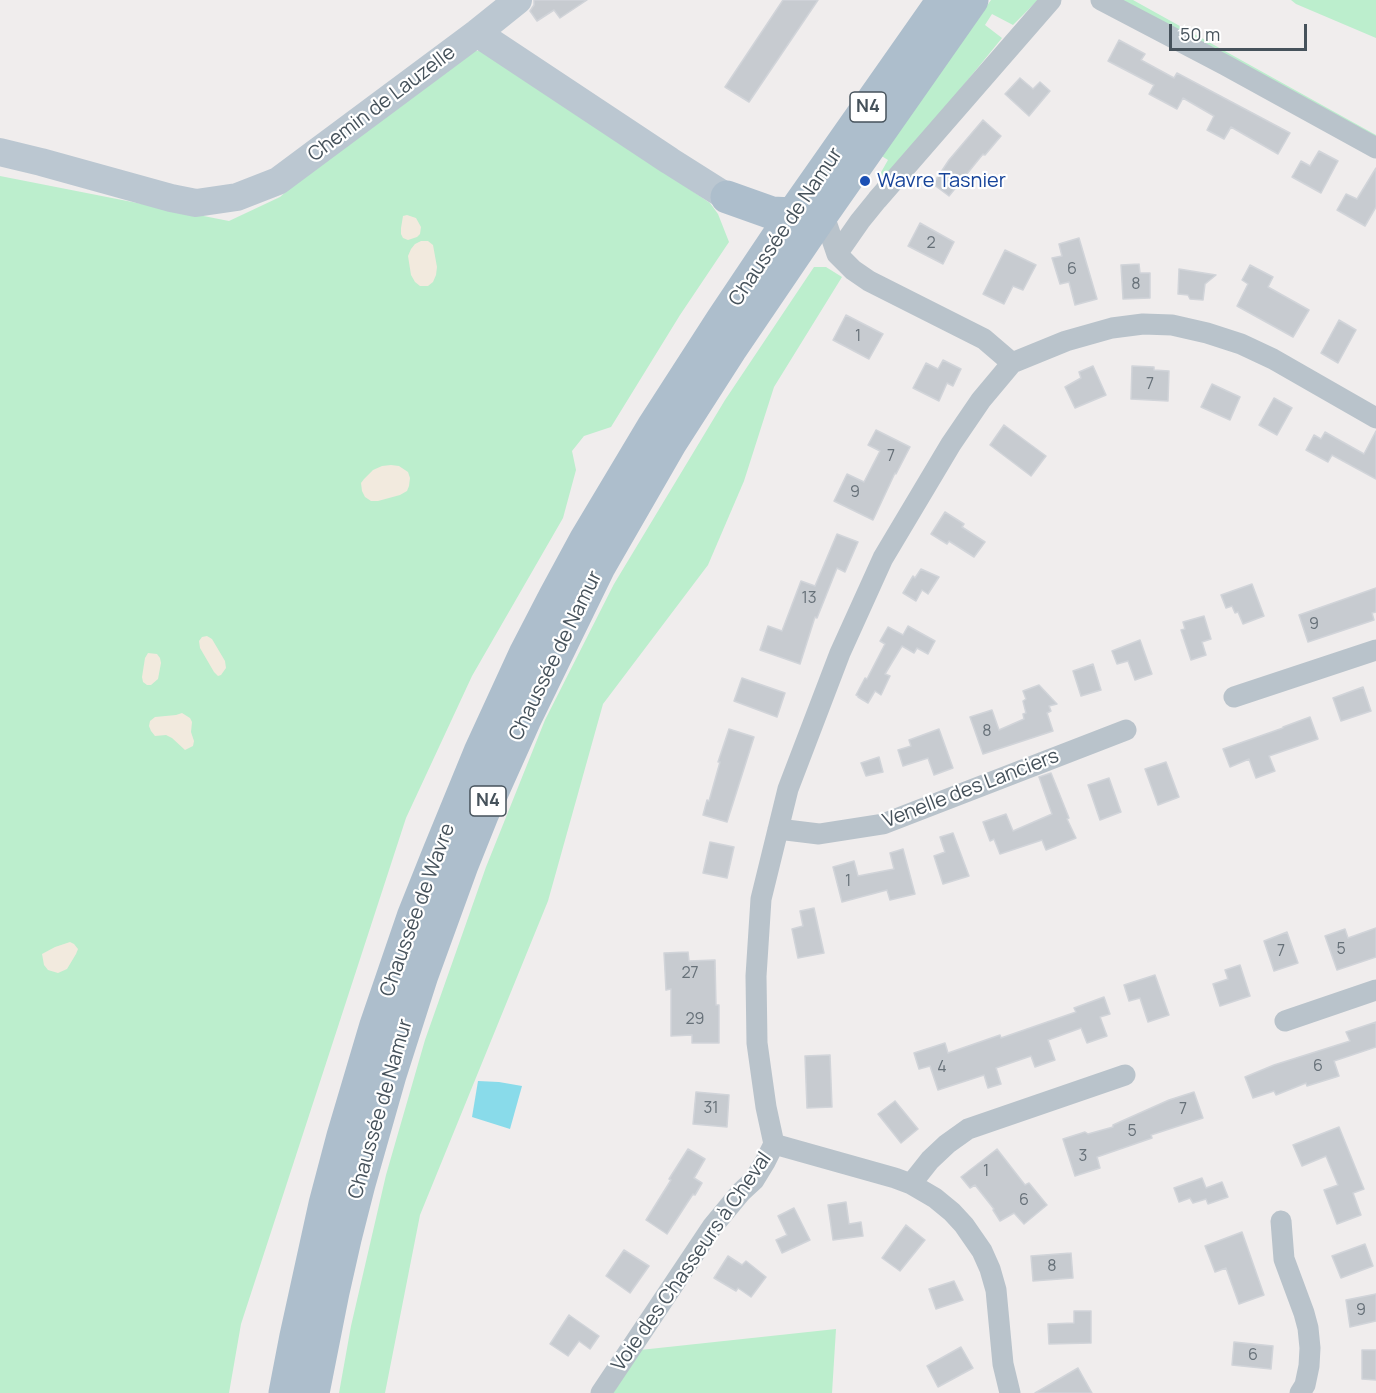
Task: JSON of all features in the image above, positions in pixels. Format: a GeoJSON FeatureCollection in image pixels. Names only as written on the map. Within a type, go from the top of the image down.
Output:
{"type":"FeatureCollection","features":[{"type":"Feature","properties":{"kind":"main road","name":"Chaussée de Namur"},"geometry":{"type":"LineString","coordinates":[[653,427],[779,256],[943,0]]}},
{"type":"Feature","properties":{"kind":"main road","name":"Chaussée de Namur"},"geometry":{"type":"LineString","coordinates":[[808,213],[972,0]]}},
{"type":"Feature","properties":{"kind":"main road"},"geometry":{"type":"LineString","coordinates":[[727,197],[772,213],[808,213]]}},
{"type":"Feature","properties":{"kind":"main road"},"geometry":{"type":"LineString","coordinates":[[727,197],[779,256]]}},
{"type":"Feature","properties":{"kind":"main road","name":"Chaussée de Namur"},"geometry":{"type":"LineString","coordinates":[[314,1393],[345,1239],[390,1075],[434,942],[482,815],[534,699],[622,526],[779,256]]}},
{"type":"Feature","properties":{"kind":"main road","name":"Chaussée de Wavre"},"geometry":{"type":"LineString","coordinates":[[285,1393],[312,1258],[337,1159],[376,1025],[413,917],[459,801],[526,652],[586,539],[653,427]]}},
{"type":"Feature","properties":{"kind":"street","name":"Chemin de Lauzelle"},"geometry":{"type":"LineString","coordinates":[[0,152],[195,203],[237,197],[278,181],[518,0]]}},
{"type":"Feature","properties":{"kind":"street"},"geometry":{"type":"LineString","coordinates":[[837,254],[877,200],[1051,0]]}},
{"type":"Feature","properties":{"kind":"street"},"geometry":{"type":"LineString","coordinates":[[1101,0],[1376,148]]}},
{"type":"Feature","properties":{"kind":"street"},"geometry":{"type":"LineString","coordinates":[[477,33],[670,162],[727,197]]}},
{"type":"Feature","properties":{"kind":"street"},"geometry":{"type":"LineString","coordinates":[[808,213],[837,254],[853,270],[869,281],[984,339],[1012,363],[1066,341],[1112,327],[1143,324],[1172,325],[1240,344],[1273,359],[1376,418]]}},
{"type":"Feature","properties":{"kind":"street"},"geometry":{"type":"LineString","coordinates":[[779,256],[837,254]]}},
{"type":"Feature","properties":{"kind":"street","name":"Voie des Chasseurs à Cheval"},"geometry":{"type":"LineString","coordinates":[[601,1393],[712,1227],[754,1180],[774,1143],[766,1107],[757,1043],[756,976],[761,899],[788,789],[840,653],[883,558],[951,444],[981,400],[1012,363]]}},
{"type":"Feature","properties":{"kind":"street"},"geometry":{"type":"LineString","coordinates":[[1234,697],[1376,651]]}},
{"type":"Feature","properties":{"kind":"street","name":"Venelle des Lanciers"},"geometry":{"type":"LineString","coordinates":[[778,829],[819,834],[883,824],[1126,730]]}},
{"type":"Feature","properties":{"kind":"street"},"geometry":{"type":"LineString","coordinates":[[1285,1021],[1376,990]]}},
{"type":"Feature","properties":{"kind":"street"},"geometry":{"type":"LineString","coordinates":[[911,1184],[930,1160],[947,1144],[968,1130],[1125,1074]]}},
{"type":"Feature","properties":{"kind":"street"},"geometry":{"type":"LineString","coordinates":[[774,1143],[911,1184],[935,1198],[952,1212],[982,1251],[990,1269],[996,1290],[1003,1364],[1010,1393]]}},
{"type":"Feature","properties":{"kind":"street"},"geometry":{"type":"LineString","coordinates":[[1281,1221],[1284,1259],[1304,1313],[1311,1348],[1305,1385],[1300,1393]]}},
{"type":"Feature","properties":{"kind":"green space"},"geometry":{"type":"Polygon","coordinates":[[[991,0],[1038,0],[1013,25],[992,14],[985,25],[1002,38],[893,172],[881,176],[888,160],[880,155],[991,0]]]}},
{"type":"Feature","properties":{"kind":"green space"},"geometry":{"type":"Polygon","coordinates":[[[1117,0],[1133,0],[1376,135],[1376,141],[1117,0]]]}},
{"type":"Feature","properties":{"kind":"green space"},"geometry":{"type":"Polygon","coordinates":[[[1291,0],[1376,0],[1376,38],[1296,4],[1291,0]]]}},
{"type":"Feature","properties":{"kind":"green space"},"geometry":{"type":"Polygon","coordinates":[[[471,51],[486,51],[710,203],[718,214],[729,242],[680,315],[611,427],[584,436],[572,451],[576,470],[563,518],[472,676],[406,818],[241,1324],[229,1393],[0,1393],[0,176],[229,221],[280,197],[331,152],[471,51]]]}},
{"type":"Feature","properties":{"kind":"green space"},"geometry":{"type":"Polygon","coordinates":[[[814,267],[826,267],[842,277],[774,387],[744,481],[708,565],[603,704],[548,901],[420,1215],[385,1393],[339,1393],[351,1326],[386,1175],[425,1040],[486,867],[545,720],[614,584],[725,400],[814,267]]]}},
{"type":"Feature","properties":{"kind":"green space"},"geometry":{"type":"Polygon","coordinates":[[[836,1329],[832,1393],[613,1393],[640,1350],[836,1329]]]}},
{"type":"Feature","properties":{"kind":"sand"},"geometry":{"type":"Polygon","coordinates":[[[403,216],[416,218],[421,227],[417,237],[408,240],[401,234],[403,216]]]}},
{"type":"Feature","properties":{"kind":"sand"},"geometry":{"type":"Polygon","coordinates":[[[428,241],[433,245],[437,267],[433,282],[428,286],[420,286],[415,282],[411,275],[408,256],[415,244],[428,241]]]}},
{"type":"Feature","properties":{"kind":"sand"},"geometry":{"type":"Polygon","coordinates":[[[391,465],[399,466],[408,472],[410,478],[407,491],[378,501],[371,501],[365,497],[361,483],[364,479],[373,470],[391,465]]]}},
{"type":"Feature","properties":{"kind":"sand"},"geometry":{"type":"Polygon","coordinates":[[[207,636],[212,639],[225,661],[226,668],[218,676],[200,648],[199,641],[202,637],[207,636]]]}},
{"type":"Feature","properties":{"kind":"sand"},"geometry":{"type":"Polygon","coordinates":[[[148,653],[157,654],[161,663],[158,679],[151,685],[143,682],[142,677],[148,653]]]}},
{"type":"Feature","properties":{"kind":"sand"},"geometry":{"type":"Polygon","coordinates":[[[182,713],[192,722],[191,732],[194,741],[193,746],[185,750],[166,735],[155,736],[149,726],[150,721],[155,717],[182,713]]]}},
{"type":"Feature","properties":{"kind":"sand"},"geometry":{"type":"Polygon","coordinates":[[[70,942],[78,949],[67,969],[58,973],[48,970],[44,965],[42,954],[70,942]]]}},
{"type":"Feature","properties":{"kind":"water"},"geometry":{"type":"Polygon","coordinates":[[[478,1081],[522,1086],[510,1129],[472,1117],[478,1081]]]}},
{"type":"Feature","properties":{"kind":"building"},"geometry":{"type":"Polygon","coordinates":[[[534,0],[587,0],[560,18],[554,10],[537,21],[530,11],[534,0]]]}},
{"type":"Feature","properties":{"kind":"building"},"geometry":{"type":"Polygon","coordinates":[[[783,0],[818,0],[749,102],[725,87],[783,0]]]}},
{"type":"Feature","properties":{"kind":"building"},"geometry":{"type":"Polygon","coordinates":[[[1119,40],[1145,54],[1141,60],[1174,78],[1177,73],[1290,133],[1278,154],[1231,127],[1224,139],[1207,130],[1214,116],[1183,98],[1177,109],[1149,94],[1154,85],[1108,61],[1119,40]]]}},
{"type":"Feature","properties":{"kind":"building"},"geometry":{"type":"Polygon","coordinates":[[[1020,78],[1033,89],[1040,82],[1050,91],[1029,116],[1005,94],[1020,78]]]}},
{"type":"Feature","properties":{"kind":"building"},"geometry":{"type":"Polygon","coordinates":[[[983,120],[1001,136],[985,155],[983,154],[949,196],[933,184],[949,160],[983,120]]]}},
{"type":"Feature","properties":{"kind":"building"},"geometry":{"type":"Polygon","coordinates":[[[1319,151],[1338,161],[1321,193],[1292,177],[1301,161],[1310,166],[1319,151]]]}},
{"type":"Feature","properties":{"kind":"building"},"geometry":{"type":"Polygon","coordinates":[[[1376,168],[1376,207],[1365,226],[1337,210],[1346,194],[1357,199],[1376,168]]]}},
{"type":"Feature","properties":{"kind":"building"},"geometry":{"type":"Polygon","coordinates":[[[920,223],[954,242],[943,264],[908,246],[920,223]]]}},
{"type":"Feature","properties":{"kind":"building"},"geometry":{"type":"Polygon","coordinates":[[[1079,238],[1097,299],[1075,305],[1069,282],[1060,284],[1052,258],[1062,256],[1059,244],[1079,238]]]}},
{"type":"Feature","properties":{"kind":"building"},"geometry":{"type":"Polygon","coordinates":[[[1005,250],[1036,265],[1023,290],[1013,286],[1004,304],[983,294],[1005,250]]]}},
{"type":"Feature","properties":{"kind":"building"},"geometry":{"type":"Polygon","coordinates":[[[1139,264],[1140,273],[1150,273],[1150,298],[1123,299],[1121,265],[1139,264]]]}},
{"type":"Feature","properties":{"kind":"building"},"geometry":{"type":"Polygon","coordinates":[[[1250,265],[1273,277],[1268,287],[1309,310],[1293,337],[1237,306],[1248,284],[1242,280],[1250,265]]]}},
{"type":"Feature","properties":{"kind":"building"},"geometry":{"type":"Polygon","coordinates":[[[1179,269],[1216,275],[1205,284],[1203,300],[1190,299],[1188,295],[1178,294],[1179,269]]]}},
{"type":"Feature","properties":{"kind":"building"},"geometry":{"type":"Polygon","coordinates":[[[846,315],[883,334],[869,359],[833,340],[846,315]]]}},
{"type":"Feature","properties":{"kind":"building"},"geometry":{"type":"Polygon","coordinates":[[[1339,320],[1356,330],[1338,363],[1321,353],[1339,320]]]}},
{"type":"Feature","properties":{"kind":"building"},"geometry":{"type":"Polygon","coordinates":[[[943,360],[961,369],[953,386],[947,383],[939,401],[913,388],[926,363],[938,369],[943,360]]]}},
{"type":"Feature","properties":{"kind":"building"},"geometry":{"type":"Polygon","coordinates":[[[1093,366],[1106,395],[1075,408],[1065,387],[1081,378],[1079,372],[1093,366]]]}},
{"type":"Feature","properties":{"kind":"building"},"geometry":{"type":"Polygon","coordinates":[[[1132,366],[1154,367],[1154,370],[1169,371],[1168,401],[1131,399],[1132,366]]]}},
{"type":"Feature","properties":{"kind":"building"},"geometry":{"type":"Polygon","coordinates":[[[1212,384],[1240,397],[1230,420],[1201,407],[1212,384]]]}},
{"type":"Feature","properties":{"kind":"building"},"geometry":{"type":"Polygon","coordinates":[[[1274,398],[1292,408],[1277,435],[1259,425],[1274,398]]]}},
{"type":"Feature","properties":{"kind":"building"},"geometry":{"type":"Polygon","coordinates":[[[1004,425],[1046,456],[1031,476],[990,445],[1004,425]]]}},
{"type":"Feature","properties":{"kind":"building"},"geometry":{"type":"Polygon","coordinates":[[[876,430],[910,447],[873,520],[834,501],[847,474],[864,482],[880,451],[868,445],[876,430]]]}},
{"type":"Feature","properties":{"kind":"building"},"geometry":{"type":"Polygon","coordinates":[[[1376,431],[1376,479],[1332,455],[1328,462],[1306,450],[1314,435],[1321,439],[1325,432],[1364,454],[1376,431]]]}},
{"type":"Feature","properties":{"kind":"building"},"geometry":{"type":"Polygon","coordinates":[[[945,512],[985,542],[974,557],[949,541],[947,544],[931,534],[945,512]]]}},
{"type":"Feature","properties":{"kind":"building"},"geometry":{"type":"Polygon","coordinates":[[[837,534],[858,542],[845,572],[837,568],[817,618],[815,617],[800,664],[760,650],[768,626],[782,631],[801,581],[815,586],[837,534]]]}},
{"type":"Feature","properties":{"kind":"building"},"geometry":{"type":"Polygon","coordinates":[[[921,569],[939,577],[928,594],[922,590],[916,601],[903,593],[913,576],[915,578],[921,569]]]}},
{"type":"Feature","properties":{"kind":"building"},"geometry":{"type":"Polygon","coordinates":[[[1252,584],[1264,616],[1243,624],[1238,612],[1235,613],[1232,606],[1226,608],[1221,595],[1252,584]]]}},
{"type":"Feature","properties":{"kind":"building"},"geometry":{"type":"Polygon","coordinates":[[[1376,588],[1376,612],[1372,613],[1374,620],[1308,642],[1299,615],[1376,588]]]}},
{"type":"Feature","properties":{"kind":"building"},"geometry":{"type":"Polygon","coordinates":[[[1204,616],[1211,639],[1202,642],[1206,655],[1191,660],[1181,630],[1185,629],[1183,622],[1204,616]]]}},
{"type":"Feature","properties":{"kind":"building"},"geometry":{"type":"Polygon","coordinates":[[[908,626],[935,641],[928,654],[917,648],[914,653],[902,646],[885,674],[890,676],[881,695],[875,691],[868,703],[858,697],[856,695],[885,644],[880,641],[888,627],[903,635],[908,626]]]}},
{"type":"Feature","properties":{"kind":"building"},"geometry":{"type":"Polygon","coordinates":[[[1140,640],[1152,674],[1135,680],[1128,661],[1117,664],[1112,651],[1140,640]]]}},
{"type":"Feature","properties":{"kind":"building"},"geometry":{"type":"Polygon","coordinates":[[[1093,664],[1101,690],[1081,696],[1073,671],[1093,664]]]}},
{"type":"Feature","properties":{"kind":"building"},"geometry":{"type":"Polygon","coordinates":[[[742,678],[785,693],[777,717],[734,701],[742,678]]]}},
{"type":"Feature","properties":{"kind":"building"},"geometry":{"type":"Polygon","coordinates":[[[1039,685],[1057,704],[1049,706],[1051,711],[1047,713],[1053,731],[983,754],[970,717],[992,710],[999,730],[1024,719],[1023,714],[1026,713],[1023,701],[1026,699],[1023,691],[1039,685]]]}},
{"type":"Feature","properties":{"kind":"building"},"geometry":{"type":"Polygon","coordinates":[[[1363,687],[1371,711],[1341,721],[1333,698],[1363,687]]]}},
{"type":"Feature","properties":{"kind":"building"},"geometry":{"type":"Polygon","coordinates":[[[1310,717],[1318,739],[1269,756],[1275,771],[1256,778],[1249,759],[1230,767],[1223,749],[1310,717]]]}},
{"type":"Feature","properties":{"kind":"building"},"geometry":{"type":"Polygon","coordinates":[[[729,729],[754,737],[727,822],[703,815],[729,729]]]}},
{"type":"Feature","properties":{"kind":"building"},"geometry":{"type":"Polygon","coordinates":[[[939,729],[953,768],[934,775],[928,758],[903,766],[898,750],[911,746],[909,740],[939,729]]]}},
{"type":"Feature","properties":{"kind":"building"},"geometry":{"type":"Polygon","coordinates":[[[879,757],[883,772],[866,776],[861,763],[879,757]]]}},
{"type":"Feature","properties":{"kind":"building"},"geometry":{"type":"Polygon","coordinates":[[[1166,762],[1179,797],[1158,805],[1145,769],[1166,762]]]}},
{"type":"Feature","properties":{"kind":"building"},"geometry":{"type":"Polygon","coordinates":[[[1051,773],[1076,838],[1046,850],[1042,840],[1000,854],[994,839],[990,841],[983,822],[1006,814],[1013,831],[1052,814],[1039,777],[1051,773]]]}},
{"type":"Feature","properties":{"kind":"building"},"geometry":{"type":"Polygon","coordinates":[[[1109,778],[1121,812],[1100,820],[1088,785],[1109,778]]]}},
{"type":"Feature","properties":{"kind":"building"},"geometry":{"type":"Polygon","coordinates":[[[953,833],[969,876],[943,884],[934,856],[945,852],[940,837],[953,833]]]}},
{"type":"Feature","properties":{"kind":"building"},"geometry":{"type":"Polygon","coordinates":[[[710,842],[734,847],[727,878],[703,873],[710,842]]]}},
{"type":"Feature","properties":{"kind":"building"},"geometry":{"type":"Polygon","coordinates":[[[903,849],[915,894],[890,900],[887,890],[842,902],[833,867],[854,861],[858,876],[894,869],[890,853],[903,849]]]}},
{"type":"Feature","properties":{"kind":"building"},"geometry":{"type":"Polygon","coordinates":[[[814,908],[824,953],[798,958],[792,929],[803,926],[800,911],[814,908]]]}},
{"type":"Feature","properties":{"kind":"building"},"geometry":{"type":"Polygon","coordinates":[[[1376,928],[1376,957],[1337,970],[1325,936],[1345,929],[1348,938],[1376,928]]]}},
{"type":"Feature","properties":{"kind":"building"},"geometry":{"type":"Polygon","coordinates":[[[1287,932],[1298,963],[1274,971],[1264,941],[1287,932]]]}},
{"type":"Feature","properties":{"kind":"building"},"geometry":{"type":"Polygon","coordinates":[[[688,952],[689,961],[715,960],[716,1005],[719,1005],[719,1043],[692,1043],[692,1035],[671,1036],[671,989],[666,990],[664,953],[688,952]]]}},
{"type":"Feature","properties":{"kind":"building"},"geometry":{"type":"Polygon","coordinates":[[[1240,965],[1250,996],[1220,1006],[1213,984],[1228,979],[1225,970],[1240,965]]]}},
{"type":"Feature","properties":{"kind":"building"},"geometry":{"type":"Polygon","coordinates":[[[1155,975],[1169,1015],[1148,1022],[1140,998],[1129,1001],[1124,985],[1155,975]]]}},
{"type":"Feature","properties":{"kind":"building"},"geometry":{"type":"Polygon","coordinates":[[[1104,997],[1110,1014],[1100,1017],[1107,1036],[1087,1043],[1081,1028],[1048,1040],[1055,1060],[1035,1067],[1031,1056],[996,1068],[1001,1084],[988,1088],[984,1075],[938,1090],[930,1066],[919,1069],[914,1053],[945,1043],[948,1053],[1000,1035],[1001,1038],[1076,1012],[1074,1008],[1104,997]]]}},
{"type":"Feature","properties":{"kind":"building"},"geometry":{"type":"Polygon","coordinates":[[[1376,1022],[1376,1047],[1334,1061],[1339,1076],[1307,1086],[1306,1083],[1276,1095],[1274,1091],[1253,1098],[1245,1077],[1274,1065],[1350,1041],[1346,1032],[1376,1022]]]}},
{"type":"Feature","properties":{"kind":"building"},"geometry":{"type":"Polygon","coordinates":[[[830,1055],[832,1107],[807,1108],[805,1056],[830,1055]]]}},
{"type":"Feature","properties":{"kind":"building"},"geometry":{"type":"Polygon","coordinates":[[[696,1092],[729,1095],[727,1127],[693,1124],[696,1092]]]}},
{"type":"Feature","properties":{"kind":"building"},"geometry":{"type":"Polygon","coordinates":[[[1194,1092],[1203,1118],[1151,1135],[1152,1138],[1097,1157],[1100,1168],[1075,1176],[1063,1139],[1113,1127],[1113,1125],[1169,1100],[1194,1092]]]}},
{"type":"Feature","properties":{"kind":"building"},"geometry":{"type":"Polygon","coordinates":[[[895,1101],[918,1129],[901,1143],[878,1114],[895,1101]]]}},
{"type":"Feature","properties":{"kind":"building"},"geometry":{"type":"Polygon","coordinates":[[[1339,1127],[1364,1189],[1353,1193],[1361,1215],[1337,1224],[1324,1190],[1338,1185],[1326,1156],[1302,1166],[1293,1145],[1339,1127]]]}},
{"type":"Feature","properties":{"kind":"building"},"geometry":{"type":"Polygon","coordinates":[[[688,1149],[705,1159],[694,1178],[702,1183],[667,1234],[646,1220],[688,1149]]]}},
{"type":"Feature","properties":{"kind":"building"},"geometry":{"type":"Polygon","coordinates":[[[997,1149],[1025,1185],[1029,1183],[1047,1205],[1024,1224],[1014,1213],[1000,1221],[994,1209],[975,1185],[970,1188],[961,1177],[997,1149]]]}},
{"type":"Feature","properties":{"kind":"building"},"geometry":{"type":"Polygon","coordinates":[[[1202,1178],[1206,1188],[1222,1182],[1228,1197],[1208,1204],[1206,1199],[1193,1203],[1190,1198],[1179,1202],[1174,1188],[1202,1178]]]}},
{"type":"Feature","properties":{"kind":"building"},"geometry":{"type":"Polygon","coordinates":[[[846,1202],[849,1224],[861,1222],[863,1236],[833,1240],[828,1205],[846,1202]]]}},
{"type":"Feature","properties":{"kind":"building"},"geometry":{"type":"Polygon","coordinates":[[[794,1208],[810,1240],[782,1253],[776,1240],[787,1235],[778,1216],[794,1208]]]}},
{"type":"Feature","properties":{"kind":"building"},"geometry":{"type":"Polygon","coordinates":[[[906,1225],[925,1240],[900,1271],[882,1258],[906,1225]]]}},
{"type":"Feature","properties":{"kind":"building"},"geometry":{"type":"Polygon","coordinates":[[[1242,1232],[1264,1295],[1239,1304],[1226,1268],[1215,1272],[1205,1246],[1242,1232]]]}},
{"type":"Feature","properties":{"kind":"building"},"geometry":{"type":"Polygon","coordinates":[[[1365,1244],[1373,1266],[1341,1278],[1332,1256],[1365,1244]]]}},
{"type":"Feature","properties":{"kind":"building"},"geometry":{"type":"Polygon","coordinates":[[[624,1250],[649,1266],[630,1293],[606,1276],[624,1250]]]}},
{"type":"Feature","properties":{"kind":"building"},"geometry":{"type":"Polygon","coordinates":[[[1071,1253],[1073,1278],[1033,1281],[1031,1256],[1071,1253]]]}},
{"type":"Feature","properties":{"kind":"building"},"geometry":{"type":"Polygon","coordinates":[[[728,1256],[742,1265],[746,1261],[766,1277],[751,1297],[738,1288],[736,1291],[714,1278],[728,1256]]]}},
{"type":"Feature","properties":{"kind":"building"},"geometry":{"type":"Polygon","coordinates":[[[954,1281],[963,1300],[936,1309],[929,1289],[954,1281]]]}},
{"type":"Feature","properties":{"kind":"building"},"geometry":{"type":"Polygon","coordinates":[[[1376,1294],[1376,1321],[1350,1327],[1346,1300],[1376,1294]]]}},
{"type":"Feature","properties":{"kind":"building"},"geometry":{"type":"Polygon","coordinates":[[[1074,1311],[1091,1311],[1091,1343],[1049,1344],[1048,1324],[1074,1323],[1074,1311]]]}},
{"type":"Feature","properties":{"kind":"building"},"geometry":{"type":"Polygon","coordinates":[[[569,1315],[599,1336],[590,1349],[579,1341],[568,1356],[550,1344],[569,1315]]]}},
{"type":"Feature","properties":{"kind":"building"},"geometry":{"type":"Polygon","coordinates":[[[1234,1342],[1273,1346],[1271,1369],[1232,1365],[1234,1342]]]}},
{"type":"Feature","properties":{"kind":"building"},"geometry":{"type":"Polygon","coordinates":[[[961,1347],[973,1368],[938,1387],[927,1366],[961,1347]]]}},
{"type":"Feature","properties":{"kind":"building"},"geometry":{"type":"Polygon","coordinates":[[[1362,1350],[1376,1350],[1376,1380],[1362,1379],[1362,1350]]]}},
{"type":"Feature","properties":{"kind":"building"},"geometry":{"type":"Polygon","coordinates":[[[1078,1368],[1092,1393],[1035,1393],[1078,1368]]]}},
{"type":"Feature","properties":{"kind":"place","name":"Wavre Tasnier"},"geometry":{"type":"Point","coordinates":[865,181]}}]}
